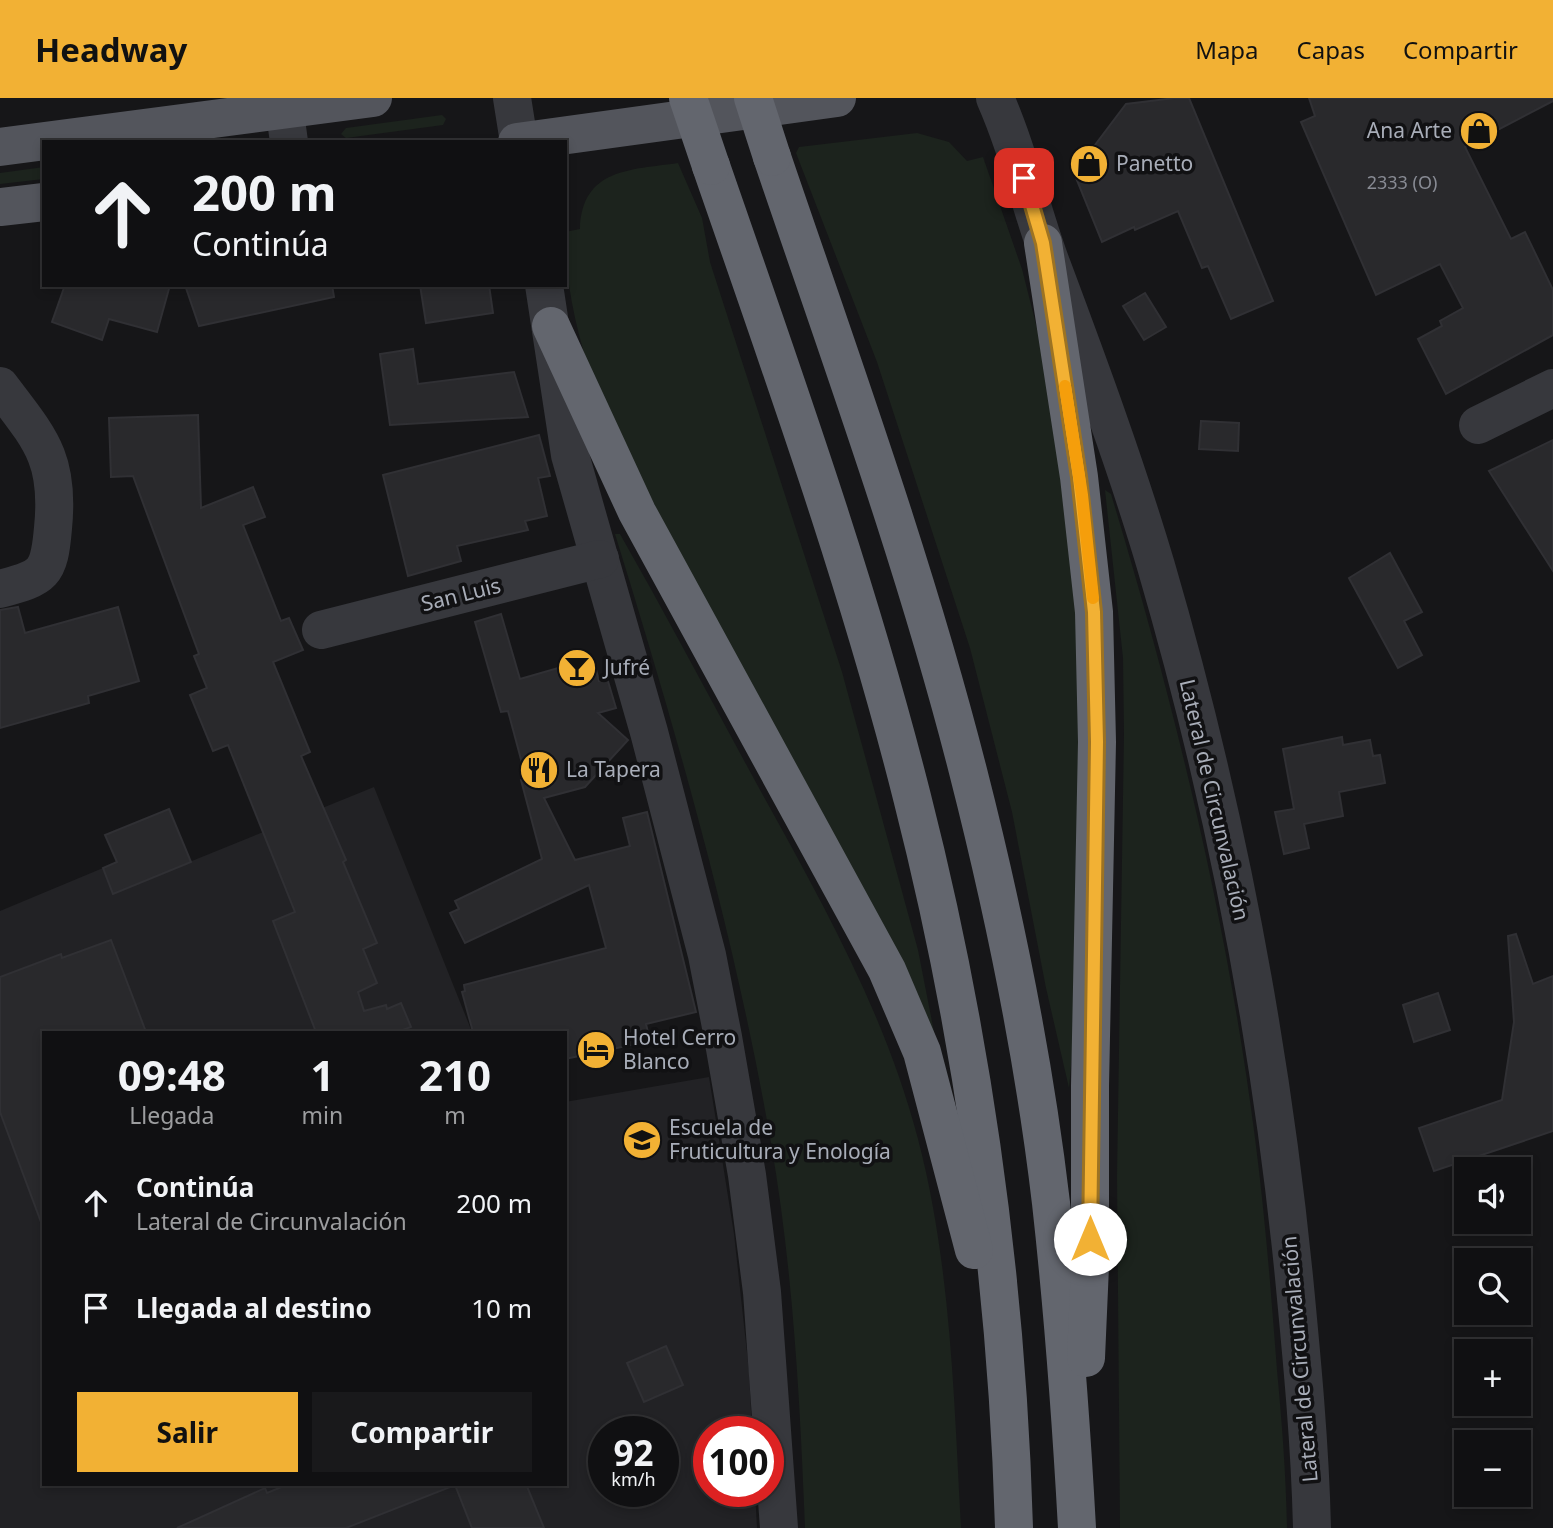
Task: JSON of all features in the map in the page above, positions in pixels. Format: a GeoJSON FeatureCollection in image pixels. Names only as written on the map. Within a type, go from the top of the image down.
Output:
{"type":"FeatureCollection","features":[{"type":"Feature","properties":{"kind":"highway"},"geometry":{"type":"LineString","coordinates":[[688,98],[833,524],[913,799],[952,972],[986,1174],[1006,1376],[1014,1528]]}},
{"type":"Feature","properties":{"kind":"highway"},"geometry":{"type":"LineString","coordinates":[[753,98],[850,384],[930,633],[969,772],[999,902],[1021,1016],[1051,1201],[1065,1345],[1077,1528]]}},
{"type":"Feature","properties":{"kind":"highway"},"geometry":{"type":"LineString","coordinates":[[1043,243],[1084,513],[1096,666],[1090,1266],[1077,1528]]}},
{"type":"Feature","properties":{"kind":"highway"},"geometry":{"type":"LineString","coordinates":[[551,326],[637,512],[866,928],[906,1014],[936,1100],[1006,1376]]}},
{"type":"Feature","properties":{"kind":"main road"},"geometry":{"type":"LineString","coordinates":[[57,140],[285,116],[373,98]]}},
{"type":"Feature","properties":{"kind":"main road"},"geometry":{"type":"LineString","coordinates":[[532,140],[837,98]]}},
{"type":"Feature","properties":{"kind":"main road"},"geometry":{"type":"LineString","coordinates":[[0,146],[42,142]]}},
{"type":"Feature","properties":{"kind":"main road"},"geometry":{"type":"LineString","coordinates":[[0,207],[42,202]]}},
{"type":"Feature","properties":{"kind":"street"},"geometry":{"type":"LineString","coordinates":[[512,98],[518,140]]}},
{"type":"Feature","properties":{"kind":"street","name":"Lateral de Circunvalación"},"geometry":{"type":"LineString","coordinates":[[995,98],[1011,135],[1043,243],[1087,360],[1155,563],[1221,814],[1249,953],[1276,1118],[1299,1331],[1311,1528]]}},
{"type":"Feature","properties":{"kind":"street"},"geometry":{"type":"LineString","coordinates":[[544,287],[570,455],[649,732],[707,955],[728,1063],[747,1175],[762,1292],[779,1528]]}},
{"type":"Feature","properties":{"kind":"street"},"geometry":{"type":"LineString","coordinates":[[0,386],[40,439],[55,483],[55,502],[51,548],[45,569],[33,580],[0,589]]}},
{"type":"Feature","properties":{"kind":"street"},"geometry":{"type":"LineString","coordinates":[[1478,425],[1553,388]]}},
{"type":"Feature","properties":{"kind":"street","name":"San Luis"},"geometry":{"type":"LineString","coordinates":[[321,630],[600,559]]}},
{"type":"Feature","properties":{"kind":"shaded area"},"geometry":{"type":"Polygon","coordinates":[[[442,115],[446,119],[443,125],[346,138],[341,134],[346,128],[442,115]]]}},
{"type":"Feature","properties":{"kind":"shaded area"},"geometry":{"type":"Polygon","coordinates":[[[917,133],[949,142],[967,161],[983,157],[1022,269],[1052,388],[1082,648],[1077,1001],[1069,1088],[1046,988],[1012,812],[970,648],[877,362],[796,153],[799,147],[917,133]]]}},
{"type":"Feature","properties":{"kind":"shaded area"},"geometry":{"type":"Polygon","coordinates":[[[678,163],[702,218],[710,262],[842,672],[918,950],[936,1042],[655,523],[627,466],[583,349],[570,290],[567,232],[580,229],[583,209],[599,183],[612,176],[678,163]]]}},
{"type":"Feature","properties":{"kind":"shaded area"},"geometry":{"type":"Polygon","coordinates":[[[42,167],[42,179],[0,184],[0,173],[42,167]]]}},
{"type":"Feature","properties":{"kind":"shaded area"},"geometry":{"type":"Polygon","coordinates":[[[1105,490],[1111,494],[1157,653],[1196,813],[1230,975],[1262,1196],[1282,1429],[1287,1528],[1120,1528],[1117,1176],[1123,658],[1105,490]]]}},
{"type":"Feature","properties":{"kind":"shaded area"},"geometry":{"type":"Polygon","coordinates":[[[615,534],[620,534],[806,873],[870,1003],[904,1092],[918,1139],[938,1235],[953,1381],[961,1528],[805,1528],[790,1287],[779,1191],[757,1066],[703,836],[615,534]]]}},
{"type":"Feature","properties":{"kind":"shaded area","name":"Escuela de Fruticultura y Enología"},"geometry":{"type":"Polygon","coordinates":[[[374,787],[472,1031],[42,1031],[42,1486],[567,1486],[567,1102],[709,1077],[734,1234],[751,1416],[693,1416],[693,1507],[756,1507],[757,1528],[0,1528],[0,911],[103,868],[113,893],[374,787]]]}},
{"type":"Feature","properties":{"kind":"building"},"geometry":{"type":"Polygon","coordinates":[[[1189,98],[1273,301],[1231,319],[1208,266],[1202,268],[1178,211],[1102,242],[1074,173],[1126,104],[1189,98]]]}},
{"type":"Feature","properties":{"kind":"building"},"geometry":{"type":"Polygon","coordinates":[[[1309,98],[1553,98],[1553,101],[1465,147],[1511,239],[1525,232],[1553,290],[1553,335],[1446,394],[1418,339],[1442,326],[1440,321],[1463,308],[1440,264],[1376,295],[1301,122],[1315,116],[1309,98]]]}},
{"type":"Feature","properties":{"kind":"building"},"geometry":{"type":"Polygon","coordinates":[[[64,287],[169,287],[157,332],[109,319],[102,340],[52,322],[64,287]]]}},
{"type":"Feature","properties":{"kind":"building"},"geometry":{"type":"Polygon","coordinates":[[[186,287],[332,287],[334,297],[199,326],[186,287]]]}},
{"type":"Feature","properties":{"kind":"building"},"geometry":{"type":"Polygon","coordinates":[[[420,287],[489,287],[493,313],[426,323],[420,287]]]}},
{"type":"Feature","properties":{"kind":"building"},"geometry":{"type":"Polygon","coordinates":[[[1145,293],[1166,327],[1144,340],[1123,306],[1145,293]]]}},
{"type":"Feature","properties":{"kind":"building"},"geometry":{"type":"Polygon","coordinates":[[[413,349],[418,384],[514,372],[528,417],[390,425],[380,354],[413,349]]]}},
{"type":"Feature","properties":{"kind":"building"},"geometry":{"type":"Polygon","coordinates":[[[198,415],[201,508],[253,487],[265,517],[243,525],[281,621],[289,618],[303,650],[273,662],[310,752],[301,756],[346,860],[343,862],[377,943],[363,949],[377,983],[358,992],[364,1011],[386,1005],[387,1009],[401,1003],[411,1027],[400,1031],[316,1031],[273,921],[295,912],[228,745],[213,751],[190,695],[207,688],[194,656],[199,654],[133,476],[111,477],[109,418],[198,415]]]}},
{"type":"Feature","properties":{"kind":"building"},"geometry":{"type":"Polygon","coordinates":[[[1201,421],[1239,423],[1238,451],[1199,449],[1201,421]]]}},
{"type":"Feature","properties":{"kind":"building"},"geometry":{"type":"Polygon","coordinates":[[[539,435],[550,476],[538,478],[547,516],[525,521],[528,530],[457,546],[461,561],[408,576],[383,475],[539,435]]]}},
{"type":"Feature","properties":{"kind":"building"},"geometry":{"type":"Polygon","coordinates":[[[1553,440],[1553,571],[1489,471],[1553,440]]]}},
{"type":"Feature","properties":{"kind":"building"},"geometry":{"type":"Polygon","coordinates":[[[1390,553],[1422,612],[1404,621],[1422,655],[1398,668],[1349,578],[1390,553]]]}},
{"type":"Feature","properties":{"kind":"building"},"geometry":{"type":"Polygon","coordinates":[[[18,607],[25,633],[118,607],[139,681],[88,696],[89,703],[0,728],[0,610],[18,607]]]}},
{"type":"Feature","properties":{"kind":"building"},"geometry":{"type":"Polygon","coordinates":[[[501,614],[520,679],[593,658],[599,681],[607,678],[616,708],[598,713],[628,740],[585,787],[544,798],[575,860],[630,846],[623,818],[647,812],[696,1012],[646,1024],[650,1041],[567,1059],[567,1031],[473,1031],[462,992],[465,991],[464,985],[606,948],[589,885],[465,943],[450,913],[459,909],[455,901],[542,859],[521,780],[526,778],[508,711],[501,712],[475,622],[501,614]]]}},
{"type":"Feature","properties":{"kind":"building"},"geometry":{"type":"Polygon","coordinates":[[[1342,737],[1343,745],[1370,740],[1373,756],[1380,755],[1385,783],[1339,792],[1343,816],[1304,824],[1309,848],[1284,854],[1275,812],[1294,809],[1283,749],[1342,737]]]}},
{"type":"Feature","properties":{"kind":"building"},"geometry":{"type":"Polygon","coordinates":[[[169,809],[191,862],[113,894],[103,868],[117,862],[105,835],[169,809]]]}},
{"type":"Feature","properties":{"kind":"building"},"geometry":{"type":"Polygon","coordinates":[[[1516,934],[1533,984],[1553,976],[1553,1131],[1476,1157],[1454,1157],[1454,1164],[1434,1171],[1419,1128],[1502,1100],[1514,1022],[1508,936],[1516,934]]]}},
{"type":"Feature","properties":{"kind":"building"},"geometry":{"type":"Polygon","coordinates":[[[111,940],[146,1031],[42,1031],[41,1222],[0,1112],[0,977],[61,954],[62,958],[111,940]]]}},
{"type":"Feature","properties":{"kind":"building"},"geometry":{"type":"Polygon","coordinates":[[[1438,993],[1450,1030],[1414,1042],[1403,1005],[1438,993]]]}},
{"type":"Feature","properties":{"kind":"building"},"geometry":{"type":"Polygon","coordinates":[[[666,1346],[683,1385],[644,1402],[627,1363],[666,1346]]]}},
{"type":"Feature","properties":{"kind":"building"},"geometry":{"type":"Polygon","coordinates":[[[284,1486],[452,1486],[346,1528],[177,1528],[265,1488],[267,1493],[284,1486]]]}},
{"type":"Feature","properties":{"kind":"building"},"geometry":{"type":"Polygon","coordinates":[[[455,1486],[527,1486],[544,1528],[472,1528],[455,1486]]]}},
{"type":"Feature","properties":{"kind":"slow traffic"},"geometry":{"type":"LineString","coordinates":[[1065,386],[1082,495],[1093,598]]}},
{"type":"Feature","properties":{"kind":"place","name":"Ana Arte"},"geometry":{"type":"Point","coordinates":[1479,131]}},
{"type":"Feature","properties":{"kind":"place","name":"Panetto"},"geometry":{"type":"Point","coordinates":[1089,164]}},
{"type":"Feature","properties":{"kind":"place","name":"Jufré"},"geometry":{"type":"Point","coordinates":[577,668]}},
{"type":"Feature","properties":{"kind":"place","name":"La Tapera"},"geometry":{"type":"Point","coordinates":[539,770]}},
{"type":"Feature","properties":{"kind":"place","name":"Hotel Cerro Blanco"},"geometry":{"type":"Point","coordinates":[596,1050]}},
{"type":"Feature","properties":{"kind":"place","name":"Escuela de Fruticultura y Enología"},"geometry":{"type":"Point","coordinates":[642,1140]}},
{"type":"Feature","properties":{"kind":"route"},"geometry":{"type":"LineString","coordinates":[[1024,178],[1043,243],[1071,419],[1094,612],[1097,742],[1091,1005],[1090,1239]]}}]}
